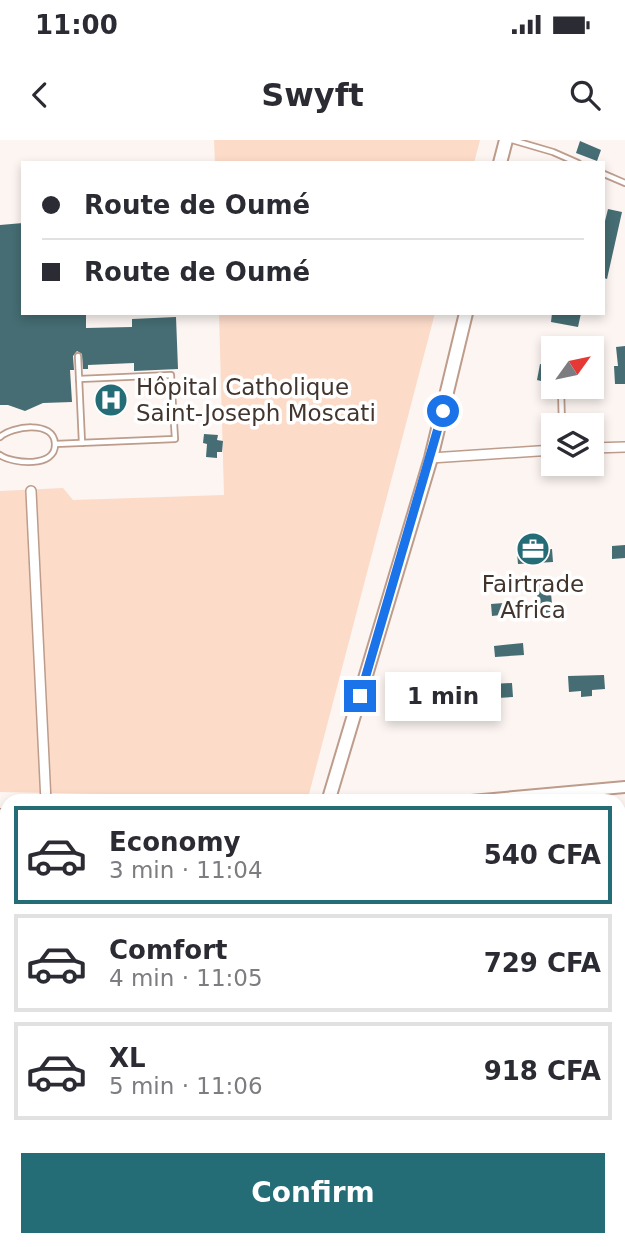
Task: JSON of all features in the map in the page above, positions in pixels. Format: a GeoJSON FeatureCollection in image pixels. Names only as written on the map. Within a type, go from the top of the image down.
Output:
{"type":"FeatureCollection","features":[{"type":"Feature","properties":{"kind":"main road"},"geometry":{"type":"LineString","coordinates":[[501,161],[506,140]]}},
{"type":"Feature","properties":{"kind":"main road"},"geometry":{"type":"LineString","coordinates":[[330,794],[431,458],[466,315]]}},
{"type":"Feature","properties":{"kind":"street"},"geometry":{"type":"LineString","coordinates":[[604,448],[625,447]]}},
{"type":"Feature","properties":{"kind":"street"},"geometry":{"type":"LineString","coordinates":[[431,458],[541,451]]}},
{"type":"Feature","properties":{"kind":"street"},"geometry":{"type":"LineString","coordinates":[[31,491],[46,794]]}},
{"type":"Feature","properties":{"kind":"street"},"geometry":{"type":"LineString","coordinates":[[548,794],[625,787]]}},
{"type":"Feature","properties":{"kind":"lane"},"geometry":{"type":"LineString","coordinates":[[512,140],[573,161]]}},
{"type":"Feature","properties":{"kind":"lane"},"geometry":{"type":"LineString","coordinates":[[605,174],[625,183]]}},
{"type":"Feature","properties":{"kind":"lane"},"geometry":{"type":"LineString","coordinates":[[78,356],[82,443]]}},
{"type":"Feature","properties":{"kind":"lane"},"geometry":{"type":"LineString","coordinates":[[55,444],[175,439],[172,375],[79,379]]}},
{"type":"Feature","properties":{"kind":"lane"},"geometry":{"type":"LineString","coordinates":[[0,437],[17,428],[36,428],[45,430],[53,437],[55,444],[54,451],[46,457],[28,463],[17,463],[0,455]]}},
{"type":"Feature","properties":{"kind":"shaded area"},"geometry":{"type":"Polygon","coordinates":[[[214,140],[480,140],[475,161],[215,161],[214,140]]]}},
{"type":"Feature","properties":{"kind":"shaded area"},"geometry":{"type":"Polygon","coordinates":[[[219,315],[434,315],[309,794],[0,792],[0,491],[63,488],[73,500],[224,495],[219,315]]]}},
{"type":"Feature","properties":{"kind":"building"},"geometry":{"type":"Polygon","coordinates":[[[580,141],[601,150],[597,161],[576,153],[580,141]]]}},
{"type":"Feature","properties":{"kind":"building"},"geometry":{"type":"Polygon","coordinates":[[[608,209],[622,212],[607,279],[605,278],[605,221],[608,209]]]}},
{"type":"Feature","properties":{"kind":"building"},"geometry":{"type":"Polygon","coordinates":[[[21,223],[21,315],[86,315],[86,328],[132,327],[132,319],[176,317],[178,369],[134,371],[134,363],[88,365],[88,369],[83,369],[82,354],[77,351],[73,356],[74,370],[70,370],[72,402],[43,403],[25,411],[0,405],[0,225],[21,223]]]}},
{"type":"Feature","properties":{"kind":"building"},"geometry":{"type":"Polygon","coordinates":[[[552,315],[581,315],[578,327],[551,322],[552,315]]]}},
{"type":"Feature","properties":{"kind":"building"},"geometry":{"type":"Polygon","coordinates":[[[625,346],[625,384],[615,384],[614,366],[618,366],[616,347],[625,346]]]}},
{"type":"Feature","properties":{"kind":"building"},"geometry":{"type":"Polygon","coordinates":[[[540,364],[541,381],[537,380],[540,364]]]}},
{"type":"Feature","properties":{"kind":"building"},"geometry":{"type":"Polygon","coordinates":[[[204,434],[218,435],[217,440],[223,441],[222,452],[217,452],[217,458],[206,457],[207,444],[203,443],[204,434]]]}},
{"type":"Feature","properties":{"kind":"building"},"geometry":{"type":"Polygon","coordinates":[[[625,545],[625,558],[612,559],[612,546],[625,545]]]}},
{"type":"Feature","properties":{"kind":"building"},"geometry":{"type":"Polygon","coordinates":[[[552,549],[553,562],[518,564],[517,552],[552,549]]]}},
{"type":"Feature","properties":{"kind":"building"},"geometry":{"type":"Polygon","coordinates":[[[550,583],[553,615],[539,616],[536,584],[550,583]]]}},
{"type":"Feature","properties":{"kind":"building"},"geometry":{"type":"Polygon","coordinates":[[[518,602],[519,613],[492,616],[491,604],[518,602]]]}},
{"type":"Feature","properties":{"kind":"building"},"geometry":{"type":"Polygon","coordinates":[[[523,643],[524,655],[495,657],[494,646],[523,643]]]}},
{"type":"Feature","properties":{"kind":"building"},"geometry":{"type":"Polygon","coordinates":[[[604,675],[605,689],[592,690],[592,696],[581,697],[581,691],[569,692],[568,676],[604,675]]]}},
{"type":"Feature","properties":{"kind":"building"},"geometry":{"type":"Polygon","coordinates":[[[512,683],[513,697],[497,698],[497,706],[488,707],[487,697],[474,698],[473,685],[512,683]]]}},
{"type":"Feature","properties":{"kind":"place","name":"Hôpital Catholique Saint-Joseph Moscati"},"geometry":{"type":"Point","coordinates":[111,400]}},
{"type":"Feature","properties":{"kind":"place","name":"Fairtrade Africa"},"geometry":{"type":"Point","coordinates":[533,549]}},
{"type":"Feature","properties":{"kind":"route"},"geometry":{"type":"LineString","coordinates":[[360,696],[443,411]]}}]}
